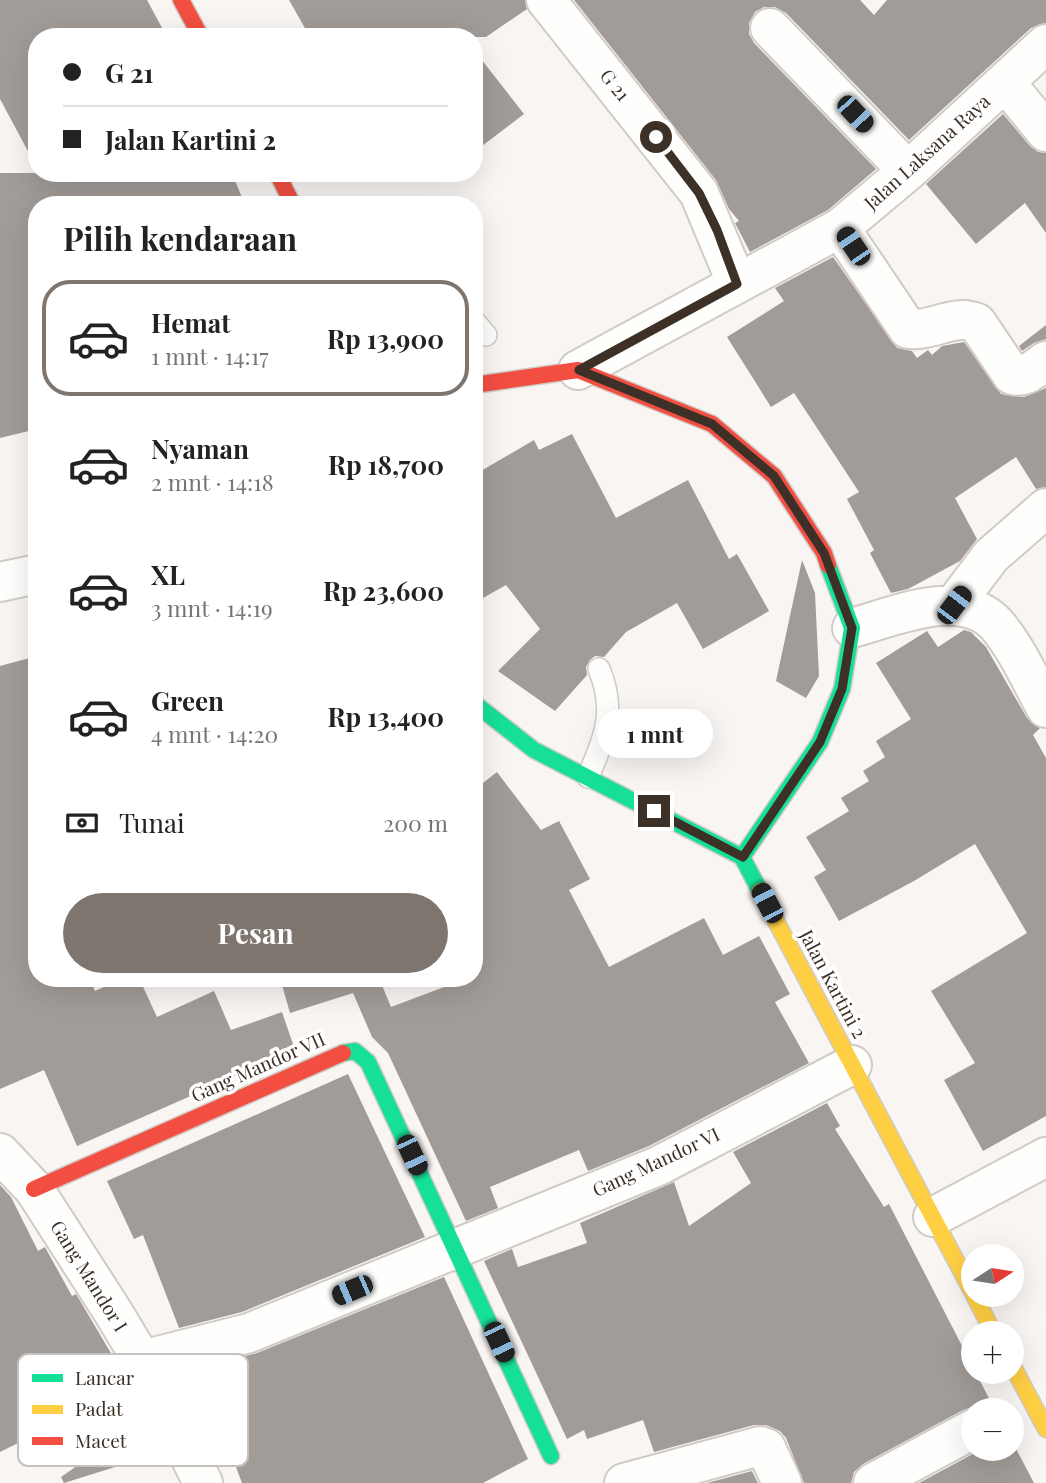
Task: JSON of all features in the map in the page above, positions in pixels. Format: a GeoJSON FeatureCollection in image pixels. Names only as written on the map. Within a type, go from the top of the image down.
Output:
{"type":"FeatureCollection","features":[{"type":"Feature","properties":{"kind":"street"},"geometry":{"type":"LineString","coordinates":[[181,0],[196,28]]}},
{"type":"Feature","properties":{"kind":"street","name":"G 21"},"geometry":{"type":"LineString","coordinates":[[546,0],[699,193],[717,230],[737,284]]}},
{"type":"Feature","properties":{"kind":"street"},"geometry":{"type":"LineString","coordinates":[[770,28],[908,171]]}},
{"type":"Feature","properties":{"kind":"street","name":"Jalan Laksana Raya"},"geometry":{"type":"LineString","coordinates":[[579,370],[841,228],[908,171],[1046,44]]}},
{"type":"Feature","properties":{"kind":"street"},"geometry":{"type":"LineString","coordinates":[[1004,82],[1046,132]]}},
{"type":"Feature","properties":{"kind":"street"},"geometry":{"type":"LineString","coordinates":[[841,228],[908,329],[920,329],[961,319],[977,323],[1016,377],[1025,376],[1046,360]]}},
{"type":"Feature","properties":{"kind":"street"},"geometry":{"type":"LineString","coordinates":[[483,384],[579,370],[712,424],[774,476],[824,553],[852,628],[842,689],[820,742],[743,857],[534,750],[483,710]]}},
{"type":"Feature","properties":{"kind":"street"},"geometry":{"type":"LineString","coordinates":[[954,605],[991,556],[1046,508]]}},
{"type":"Feature","properties":{"kind":"street"},"geometry":{"type":"LineString","coordinates":[[0,582],[28,576]]}},
{"type":"Feature","properties":{"kind":"street"},"geometry":{"type":"LineString","coordinates":[[852,628],[954,605],[979,611],[995,623],[1010,643],[1046,708]]}},
{"type":"Feature","properties":{"kind":"street","name":"Jalan Kartini 2"},"geometry":{"type":"LineString","coordinates":[[743,857],[961,1270]]}},
{"type":"Feature","properties":{"kind":"street","name":"Gang Mandor VII"},"geometry":{"type":"LineString","coordinates":[[34,1189],[342,1053],[355,1051],[368,1062],[551,1456]]}},
{"type":"Feature","properties":{"kind":"street","name":"Gang Mandor VI"},"geometry":{"type":"LineString","coordinates":[[166,1354],[249,1333],[658,1166],[852,1065]]}},
{"type":"Feature","properties":{"kind":"street","name":"Gang Mandor I"},"geometry":{"type":"LineString","coordinates":[[0,1153],[34,1189],[138,1354]]}},
{"type":"Feature","properties":{"kind":"street"},"geometry":{"type":"LineString","coordinates":[[933,1217],[1046,1157]]}},
{"type":"Feature","properties":{"kind":"street"},"geometry":{"type":"LineString","coordinates":[[1018,1384],[1028,1413]]}},
{"type":"Feature","properties":{"kind":"street"},"geometry":{"type":"LineString","coordinates":[[873,1483],[961,1435]]}},
{"type":"Feature","properties":{"kind":"street"},"geometry":{"type":"LineString","coordinates":[[624,1483],[760,1446],[766,1448],[782,1483]]}},
{"type":"Feature","properties":{"kind":"street","name":"Gang Mandor I"},"geometry":{"type":"LineString","coordinates":[[195,1466],[203,1483]]}},
{"type":"Feature","properties":{"kind":"lane"},"geometry":{"type":"LineString","coordinates":[[588,777],[607,730],[606,694],[599,669]]}},
{"type":"Feature","properties":{"kind":"building"},"geometry":{"type":"Polygon","coordinates":[[[0,0],[147,0],[162,28],[28,28],[28,151],[0,99],[0,0]]]}},
{"type":"Feature","properties":{"kind":"building"},"geometry":{"type":"Polygon","coordinates":[[[289,0],[525,0],[527,9],[486,37],[483,37],[483,28],[305,28],[289,0]]]}},
{"type":"Feature","properties":{"kind":"building"},"geometry":{"type":"Polygon","coordinates":[[[574,0],[860,0],[874,15],[887,0],[1046,0],[1046,23],[1031,28],[909,140],[786,13],[775,7],[764,7],[755,12],[749,23],[749,34],[754,43],[876,169],[828,210],[750,252],[735,223],[739,221],[729,209],[716,180],[574,0]]]}},
{"type":"Feature","properties":{"kind":"building"},"geometry":{"type":"Polygon","coordinates":[[[483,62],[524,114],[483,145],[483,62]]]}},
{"type":"Feature","properties":{"kind":"building"},"geometry":{"type":"Polygon","coordinates":[[[1003,114],[1030,146],[1038,152],[1046,153],[1046,233],[1025,203],[976,244],[926,184],[1003,114]]]}},
{"type":"Feature","properties":{"kind":"building"},"geometry":{"type":"Polygon","coordinates":[[[0,173],[28,173],[28,182],[236,182],[241,196],[28,196],[28,431],[0,438],[0,173]]]}},
{"type":"Feature","properties":{"kind":"building"},"geometry":{"type":"Polygon","coordinates":[[[833,257],[897,348],[912,351],[917,358],[928,350],[932,355],[942,346],[964,342],[1001,394],[1024,397],[1046,388],[1046,487],[1036,489],[1016,457],[955,498],[977,539],[960,561],[908,589],[891,593],[870,553],[874,550],[847,499],[859,492],[794,393],[771,407],[727,337],[784,301],[775,288],[833,257]]]}},
{"type":"Feature","properties":{"kind":"building"},"geometry":{"type":"Polygon","coordinates":[[[1046,325],[1046,339],[1022,351],[1019,346],[1046,325]]]}},
{"type":"Feature","properties":{"kind":"building"},"geometry":{"type":"Polygon","coordinates":[[[572,434],[616,518],[688,480],[729,559],[737,554],[769,611],[703,649],[677,603],[626,632],[604,657],[595,656],[590,660],[586,667],[587,675],[555,711],[498,671],[540,629],[506,585],[483,598],[483,470],[534,440],[539,450],[572,434]]]}},
{"type":"Feature","properties":{"kind":"building"},"geometry":{"type":"Polygon","coordinates":[[[802,560],[815,593],[819,676],[806,698],[776,681],[802,560]]]}},
{"type":"Feature","properties":{"kind":"building"},"geometry":{"type":"Polygon","coordinates":[[[964,630],[971,632],[986,647],[1027,718],[1040,728],[1033,735],[1046,758],[1046,1116],[983,1151],[944,1080],[975,1063],[931,991],[1027,933],[975,844],[914,881],[839,921],[814,877],[826,870],[806,837],[849,811],[841,798],[869,781],[863,771],[885,757],[876,741],[911,719],[876,663],[927,631],[938,647],[964,630]]]}},
{"type":"Feature","properties":{"kind":"building"},"geometry":{"type":"Polygon","coordinates":[[[28,658],[28,987],[93,987],[95,991],[104,987],[143,987],[157,1017],[214,991],[231,1030],[282,1012],[295,1050],[77,1146],[44,1070],[0,1089],[0,666],[28,658]]]}},
{"type":"Feature","properties":{"kind":"building"},"geometry":{"type":"Polygon","coordinates":[[[497,772],[541,830],[559,821],[590,879],[569,890],[609,967],[704,918],[723,955],[759,936],[790,994],[775,1002],[809,1063],[649,1146],[588,1171],[579,1150],[490,1187],[498,1208],[466,1221],[388,1053],[372,1037],[353,993],[290,1013],[283,987],[383,987],[391,1007],[444,987],[483,987],[483,783],[497,772]]]}},
{"type":"Feature","properties":{"kind":"building"},"geometry":{"type":"Polygon","coordinates":[[[348,1074],[425,1237],[242,1312],[179,1328],[143,1235],[134,1239],[107,1181],[348,1074]]]}},
{"type":"Feature","properties":{"kind":"building"},"geometry":{"type":"Polygon","coordinates":[[[827,1103],[840,1126],[835,1129],[884,1207],[889,1204],[961,1344],[961,1384],[982,1384],[989,1398],[961,1398],[961,1411],[863,1464],[854,1472],[851,1483],[804,1483],[786,1438],[780,1431],[766,1425],[754,1425],[654,1452],[643,1420],[587,1439],[584,1430],[567,1439],[484,1261],[512,1249],[518,1267],[587,1243],[580,1223],[674,1182],[689,1226],[751,1183],[733,1152],[827,1103]]]}},
{"type":"Feature","properties":{"kind":"building"},"geometry":{"type":"Polygon","coordinates":[[[0,1185],[11,1197],[38,1251],[45,1247],[72,1296],[76,1294],[111,1354],[18,1354],[18,1443],[0,1452],[0,1185]]]}},
{"type":"Feature","properties":{"kind":"building"},"geometry":{"type":"Polygon","coordinates":[[[444,1277],[528,1459],[483,1483],[242,1483],[236,1466],[248,1466],[248,1355],[444,1277]]]}},
{"type":"Feature","properties":{"kind":"building"},"geometry":{"type":"Polygon","coordinates":[[[961,1460],[1022,1461],[1034,1483],[919,1483],[961,1460]]]}},
{"type":"Feature","properties":{"kind":"building"},"geometry":{"type":"Polygon","coordinates":[[[77,1466],[118,1466],[64,1483],[61,1477],[77,1466]]]}},
{"type":"Feature","properties":{"kind":"building"},"geometry":{"type":"Polygon","coordinates":[[[752,1471],[758,1483],[707,1483],[752,1471]]]}},
{"type":"Feature","properties":{"kind":"traffic: fast"},"geometry":{"type":"LineString","coordinates":[[742,857],[820,742],[842,689],[852,628],[828,565]]}},
{"type":"Feature","properties":{"kind":"traffic: fast"},"geometry":{"type":"LineString","coordinates":[[483,710],[534,750],[742,857],[760,891]]}},
{"type":"Feature","properties":{"kind":"traffic: fast"},"geometry":{"type":"LineString","coordinates":[[343,1053],[355,1051],[368,1062],[551,1456]]}},
{"type":"Feature","properties":{"kind":"traffic: slow"},"geometry":{"type":"LineString","coordinates":[[760,891],[961,1270]]}},
{"type":"Feature","properties":{"kind":"traffic: slow"},"geometry":{"type":"LineString","coordinates":[[980,1307],[987,1321]]}},
{"type":"Feature","properties":{"kind":"traffic: slow"},"geometry":{"type":"LineString","coordinates":[[1022,1384],[1046,1429]]}},
{"type":"Feature","properties":{"kind":"traffic: jam"},"geometry":{"type":"LineString","coordinates":[[181,0],[196,28]]}},
{"type":"Feature","properties":{"kind":"traffic: jam"},"geometry":{"type":"LineString","coordinates":[[282,182],[288,196]]}},
{"type":"Feature","properties":{"kind":"traffic: jam"},"geometry":{"type":"LineString","coordinates":[[483,384],[578,370],[712,424],[774,476],[824,553],[828,565]]}},
{"type":"Feature","properties":{"kind":"traffic: jam"},"geometry":{"type":"LineString","coordinates":[[34,1189],[343,1053]]}},
{"type":"Feature","properties":{"kind":"route"},"geometry":{"type":"LineString","coordinates":[[654,811],[743,857],[820,742],[842,689],[852,628],[824,553],[774,476],[712,424],[579,370],[737,284],[717,230],[699,193],[656,137]]}}]}
